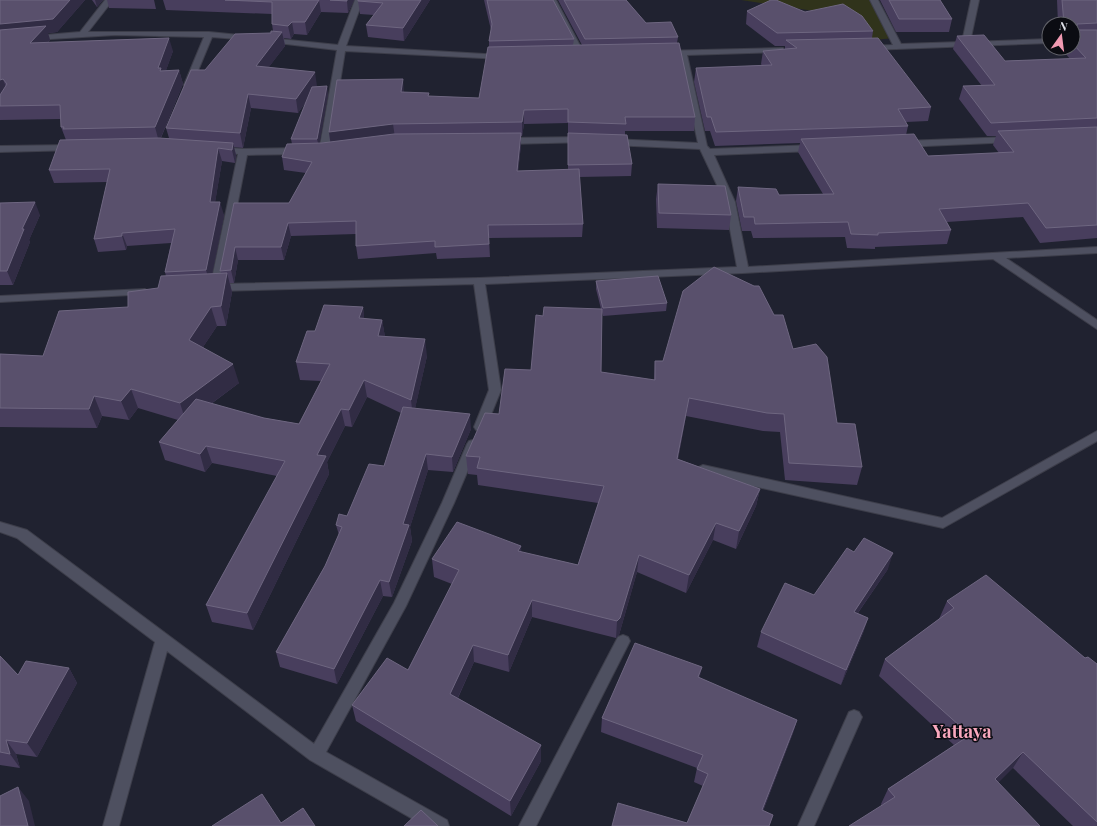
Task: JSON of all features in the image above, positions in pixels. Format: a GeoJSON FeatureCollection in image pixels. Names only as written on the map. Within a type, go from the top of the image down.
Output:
{"type":"FeatureCollection","features":[{"type":"Feature","properties":{"kind":"street"},"geometry":{"type":"LineString","coordinates":[[83,33],[109,0]]}},
{"type":"Feature","properties":{"kind":"street"},"geometry":{"type":"LineString","coordinates":[[211,150],[243,152],[321,151],[341,48],[360,0]]}},
{"type":"Feature","properties":{"kind":"street"},"geometry":{"type":"LineString","coordinates":[[552,0],[581,55]]}},
{"type":"Feature","properties":{"kind":"street"},"geometry":{"type":"LineString","coordinates":[[874,0],[898,47]]}},
{"type":"Feature","properties":{"kind":"street"},"geometry":{"type":"LineString","coordinates":[[965,45],[975,0]]}},
{"type":"Feature","properties":{"kind":"street"},"geometry":{"type":"LineString","coordinates":[[23,39],[83,33],[209,34],[341,48],[487,57],[511,57]]}},
{"type":"Feature","properties":{"kind":"street"},"geometry":{"type":"LineString","coordinates":[[183,97],[209,34]]}},
{"type":"Feature","properties":{"kind":"street"},"geometry":{"type":"LineString","coordinates":[[858,48],[1041,41]]}},
{"type":"Feature","properties":{"kind":"street"},"geometry":{"type":"LineString","coordinates":[[652,53],[786,50]]}},
{"type":"Feature","properties":{"kind":"street"},"geometry":{"type":"LineString","coordinates":[[683,52],[706,149],[730,202],[743,270]]}},
{"type":"Feature","properties":{"kind":"street"},"geometry":{"type":"LineString","coordinates":[[891,144],[1018,139]]}},
{"type":"Feature","properties":{"kind":"street"},"geometry":{"type":"LineString","coordinates":[[498,141],[596,141],[706,149],[820,148]]}},
{"type":"Feature","properties":{"kind":"street"},"geometry":{"type":"LineString","coordinates":[[0,149],[86,147]]}},
{"type":"Feature","properties":{"kind":"street"},"geometry":{"type":"LineString","coordinates":[[243,152],[212,288],[479,281],[743,270],[1097,250]]}},
{"type":"Feature","properties":{"kind":"street"},"geometry":{"type":"LineString","coordinates":[[994,255],[1097,325]]}},
{"type":"Feature","properties":{"kind":"street"},"geometry":{"type":"LineString","coordinates":[[316,755],[399,606],[448,503],[495,390],[479,281]]}},
{"type":"Feature","properties":{"kind":"street"},"geometry":{"type":"LineString","coordinates":[[0,299],[154,291]]}},
{"type":"Feature","properties":{"kind":"street"},"geometry":{"type":"LineString","coordinates":[[703,470],[943,524],[1097,435]]}},
{"type":"Feature","properties":{"kind":"street"},"geometry":{"type":"LineString","coordinates":[[0,526],[22,534],[316,755],[441,826]]}},
{"type":"Feature","properties":{"kind":"street"},"geometry":{"type":"LineString","coordinates":[[111,826],[163,639]]}},
{"type":"Feature","properties":{"kind":"street"},"geometry":{"type":"LineString","coordinates":[[528,826],[622,641]]}},
{"type":"Feature","properties":{"kind":"street"},"geometry":{"type":"LineString","coordinates":[[806,826],[854,717]]}},
{"type":"Feature","properties":{"kind":"green space"},"geometry":{"type":"Polygon","coordinates":[[[741,0],[874,0],[894,38],[874,40],[841,15],[741,0]]]}},
{"type":"Feature","properties":{"kind":"building"},"geometry":{"type":"Polygon","coordinates":[[[0,0],[70,0],[53,19],[0,24],[0,0]]]}},
{"type":"Feature","properties":{"kind":"building"},"geometry":{"type":"Polygon","coordinates":[[[225,0],[319,0],[305,22],[292,22],[288,26],[272,24],[272,2],[225,0]]]}},
{"type":"Feature","properties":{"kind":"building"},"geometry":{"type":"Polygon","coordinates":[[[358,0],[421,0],[403,28],[366,25],[383,3],[358,0]]]}},
{"type":"Feature","properties":{"kind":"building"},"geometry":{"type":"Polygon","coordinates":[[[487,0],[553,0],[574,39],[489,41],[492,24],[487,0]]]}},
{"type":"Feature","properties":{"kind":"building"},"geometry":{"type":"Polygon","coordinates":[[[564,0],[626,0],[646,23],[671,22],[678,37],[585,39],[564,0]]]}},
{"type":"Feature","properties":{"kind":"building"},"geometry":{"type":"Polygon","coordinates":[[[771,0],[776,0],[805,12],[843,4],[862,16],[873,31],[777,33],[747,11],[771,0]]]}},
{"type":"Feature","properties":{"kind":"building"},"geometry":{"type":"Polygon","coordinates":[[[889,0],[940,0],[952,19],[899,19],[889,0]]]}},
{"type":"Feature","properties":{"kind":"building"},"geometry":{"type":"Polygon","coordinates":[[[1062,0],[1097,0],[1097,23],[1081,24],[1081,16],[1063,16],[1062,0]]]}},
{"type":"Feature","properties":{"kind":"building"},"geometry":{"type":"Polygon","coordinates":[[[46,26],[30,43],[169,38],[158,68],[161,68],[160,71],[179,70],[155,127],[63,129],[64,127],[61,127],[60,105],[0,106],[0,95],[7,84],[3,79],[0,80],[0,30],[46,26]]]}},
{"type":"Feature","properties":{"kind":"building"},"geometry":{"type":"Polygon","coordinates":[[[1081,30],[1097,30],[1097,118],[991,123],[963,86],[995,85],[957,36],[984,35],[1005,61],[1086,58],[1081,53],[1081,30]]]}},
{"type":"Feature","properties":{"kind":"building"},"geometry":{"type":"Polygon","coordinates":[[[271,31],[282,32],[256,66],[315,72],[296,99],[248,94],[240,133],[166,128],[191,70],[205,70],[235,34],[271,33],[271,31]]]}},
{"type":"Feature","properties":{"kind":"building"},"geometry":{"type":"Polygon","coordinates":[[[878,38],[931,107],[898,109],[908,126],[716,132],[711,117],[707,117],[696,68],[772,65],[763,51],[797,48],[786,40],[878,38]]]}},
{"type":"Feature","properties":{"kind":"building"},"geometry":{"type":"Polygon","coordinates":[[[679,43],[695,117],[625,117],[626,124],[568,122],[568,109],[524,110],[522,122],[393,124],[329,132],[337,80],[403,79],[401,92],[429,93],[428,96],[479,98],[488,47],[679,43]]]}},
{"type":"Feature","properties":{"kind":"building"},"geometry":{"type":"Polygon","coordinates":[[[327,86],[317,139],[291,139],[312,87],[327,86]]]}},
{"type":"Feature","properties":{"kind":"building"},"geometry":{"type":"Polygon","coordinates":[[[1097,127],[1097,225],[1046,228],[1028,203],[939,209],[951,230],[878,233],[878,235],[851,234],[848,222],[755,224],[754,217],[744,217],[738,187],[776,189],[779,195],[834,194],[801,139],[914,134],[928,156],[1014,152],[998,131],[1097,127]]]}},
{"type":"Feature","properties":{"kind":"building"},"geometry":{"type":"Polygon","coordinates":[[[521,133],[517,171],[579,169],[583,224],[488,225],[489,244],[435,247],[435,241],[356,246],[356,221],[288,223],[281,247],[235,247],[231,270],[220,271],[234,203],[289,203],[312,162],[282,157],[287,144],[322,143],[394,134],[521,133]]]}},
{"type":"Feature","properties":{"kind":"building"},"geometry":{"type":"Polygon","coordinates":[[[568,133],[627,135],[632,164],[568,165],[568,133]]]}},
{"type":"Feature","properties":{"kind":"building"},"geometry":{"type":"Polygon","coordinates":[[[159,138],[233,143],[232,150],[218,148],[210,202],[220,202],[206,270],[165,272],[175,229],[122,233],[122,236],[94,239],[110,169],[49,170],[60,140],[159,138]]]}},
{"type":"Feature","properties":{"kind":"building"},"geometry":{"type":"Polygon","coordinates":[[[658,184],[725,186],[731,215],[659,213],[658,184]]]}},
{"type":"Feature","properties":{"kind":"building"},"geometry":{"type":"Polygon","coordinates":[[[35,202],[22,229],[24,229],[7,271],[0,271],[0,203],[35,202]]]}},
{"type":"Feature","properties":{"kind":"building"},"geometry":{"type":"Polygon","coordinates":[[[714,267],[754,286],[759,286],[774,315],[783,315],[793,349],[816,344],[827,357],[837,423],[855,424],[862,467],[789,463],[784,414],[767,413],[689,398],[677,459],[760,489],[739,531],[716,523],[689,575],[639,555],[620,618],[617,621],[532,600],[508,655],[473,645],[450,694],[541,745],[510,801],[352,705],[387,658],[408,670],[459,570],[432,559],[457,522],[521,546],[518,551],[578,565],[604,486],[477,468],[480,457],[466,456],[485,413],[499,414],[505,369],[531,370],[536,315],[543,316],[544,307],[602,309],[601,372],[655,380],[655,361],[663,361],[683,291],[714,267]]]}},
{"type":"Feature","properties":{"kind":"building"},"geometry":{"type":"Polygon","coordinates":[[[227,273],[221,306],[211,307],[189,340],[233,364],[180,403],[131,389],[121,401],[94,396],[89,409],[0,408],[0,354],[43,356],[59,311],[128,307],[128,292],[158,288],[161,276],[227,273]]]}},
{"type":"Feature","properties":{"kind":"building"},"geometry":{"type":"Polygon","coordinates":[[[658,276],[667,303],[603,308],[596,281],[658,276]]]}},
{"type":"Feature","properties":{"kind":"building"},"geometry":{"type":"Polygon","coordinates":[[[324,305],[363,307],[359,318],[382,320],[378,336],[425,339],[411,400],[364,380],[349,410],[341,409],[317,455],[326,456],[247,613],[206,605],[285,461],[206,446],[200,454],[159,442],[196,399],[264,418],[299,424],[330,364],[296,362],[307,331],[315,331],[324,305]]]}},
{"type":"Feature","properties":{"kind":"building"},"geometry":{"type":"Polygon","coordinates":[[[403,407],[470,414],[452,457],[426,454],[403,524],[409,525],[389,582],[380,580],[334,669],[276,652],[325,566],[342,527],[336,525],[339,514],[347,516],[369,464],[384,466],[403,407]]]}},
{"type":"Feature","properties":{"kind":"building"},"geometry":{"type":"Polygon","coordinates":[[[864,538],[893,553],[854,612],[868,618],[846,670],[761,632],[785,583],[814,595],[847,548],[854,552],[864,538]]]}},
{"type":"Feature","properties":{"kind":"building"},"geometry":{"type":"Polygon","coordinates":[[[986,575],[1085,658],[1088,657],[1097,664],[1097,822],[1023,752],[995,779],[1040,826],[849,826],[895,797],[888,789],[970,735],[885,659],[954,608],[947,601],[986,575]]]}},
{"type":"Feature","properties":{"kind":"building"},"geometry":{"type":"Polygon","coordinates":[[[635,643],[702,667],[698,677],[797,720],[762,810],[773,815],[769,826],[612,826],[618,803],[687,823],[708,774],[697,769],[703,755],[602,718],[635,643]]]}},
{"type":"Feature","properties":{"kind":"building"},"geometry":{"type":"Polygon","coordinates":[[[0,656],[18,675],[26,661],[69,668],[27,743],[6,740],[10,754],[0,752],[0,656]]]}},
{"type":"Feature","properties":{"kind":"building"},"geometry":{"type":"Polygon","coordinates":[[[18,787],[28,826],[0,826],[0,796],[18,787]]]}},
{"type":"Feature","properties":{"kind":"building"},"geometry":{"type":"Polygon","coordinates":[[[262,794],[281,823],[303,808],[315,826],[212,826],[262,794]]]}},
{"type":"Feature","properties":{"kind":"building"},"geometry":{"type":"Polygon","coordinates":[[[421,810],[438,826],[404,826],[421,810]]]}},
{"type":"Feature","properties":{"kind":"district","name":"Yattaya"},"geometry":{"type":"Point","coordinates":[962,731]}}]}
